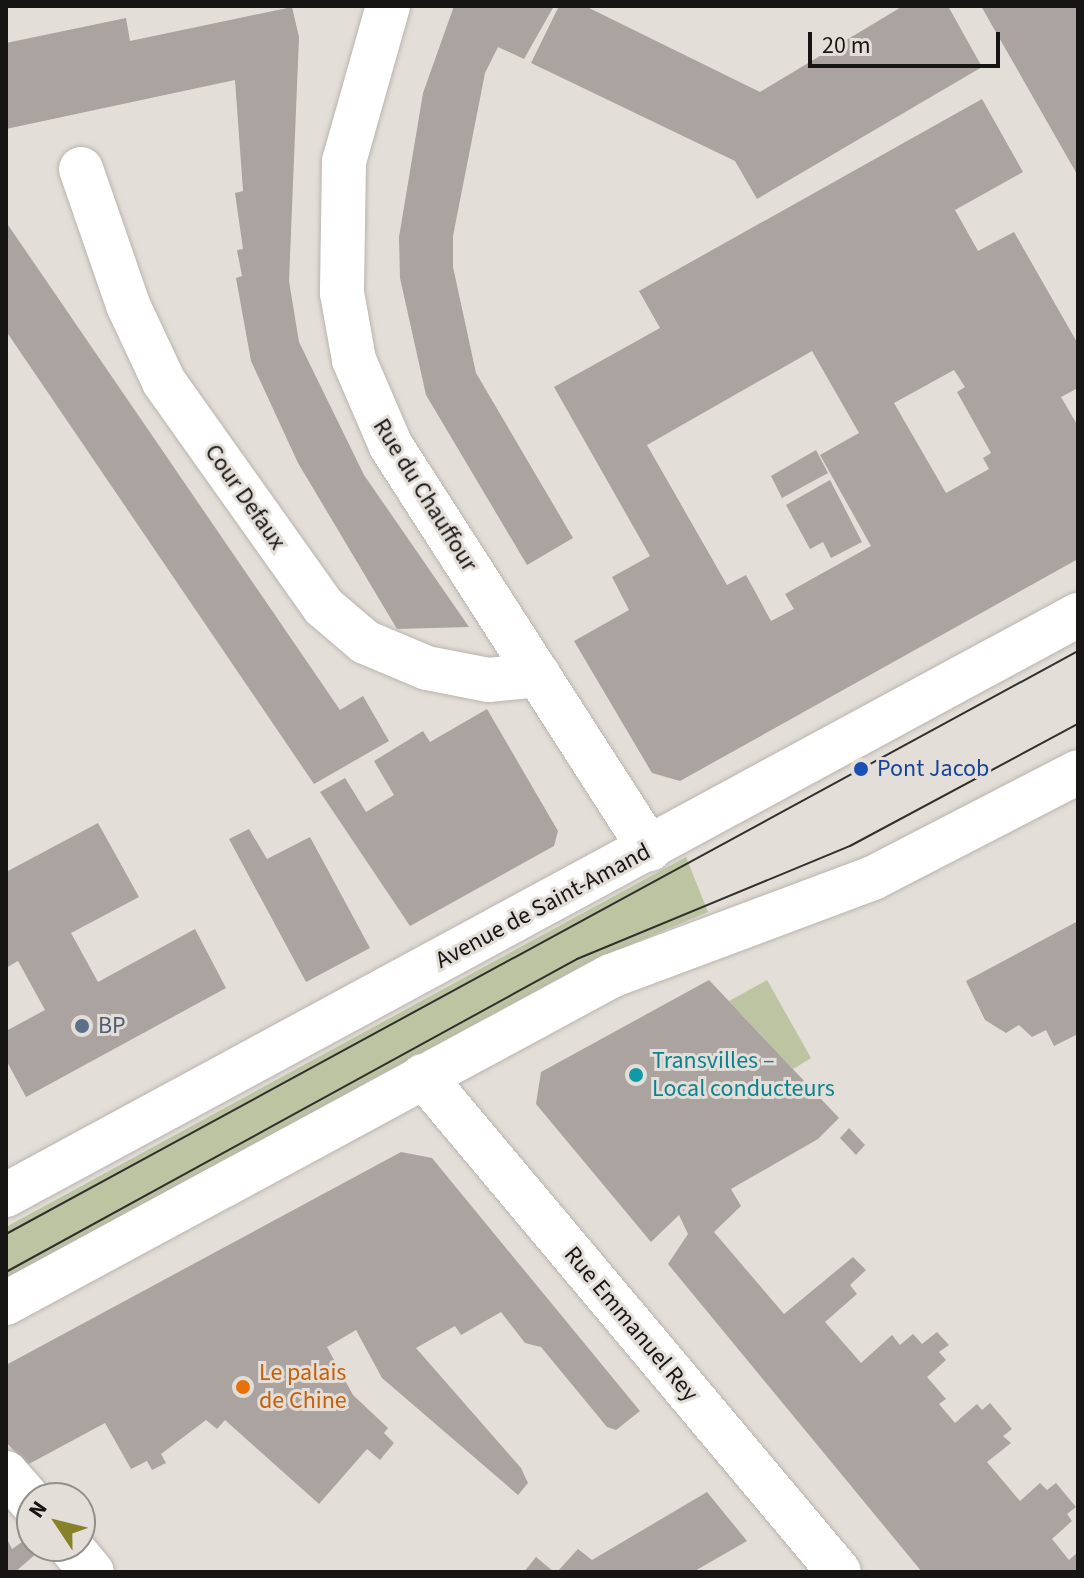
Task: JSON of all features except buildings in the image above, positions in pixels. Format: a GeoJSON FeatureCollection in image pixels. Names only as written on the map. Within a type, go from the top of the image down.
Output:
{"type":"FeatureCollection","features":[{"type":"Feature","properties":{"kind":"main road","name":"Rue du Chauffour"},"geometry":{"type":"LineString","coordinates":[[388,6],[344,161],[345,322],[376,420],[650,849]]}},
{"type":"Feature","properties":{"kind":"main road","name":"Cour Defaux"},"geometry":{"type":"LineString","coordinates":[[81,169],[128,305],[164,382],[324,607],[365,642],[427,668],[488,680],[539,675]]}},
{"type":"Feature","properties":{"kind":"main road","name":"Avenue de Saint-Amand"},"geometry":{"type":"LineString","coordinates":[[6,1195],[1078,615]]}},
{"type":"Feature","properties":{"kind":"main road"},"geometry":{"type":"LineString","coordinates":[[6,1303],[423,1076],[644,960],[873,878],[1078,772]]}},
{"type":"Feature","properties":{"kind":"main road","name":"Rue Emmanuel Rey"},"geometry":{"type":"LineString","coordinates":[[423,1076],[839,1572]]}},
{"type":"Feature","properties":{"kind":"green space"},"geometry":{"type":"Polygon","coordinates":[[[686,857],[708,912],[589,962],[6,1279],[6,1227],[686,857]]]}},
{"type":"Feature","properties":{"kind":"green space"},"geometry":{"type":"Polygon","coordinates":[[[767,980],[811,1058],[793,1069],[729,1001],[767,980]]]}},
{"type":"Feature","properties":{"kind":"tram line"},"geometry":{"type":"LineString","coordinates":[[6,1234],[1078,651]]}},
{"type":"Feature","properties":{"kind":"tram line"},"geometry":{"type":"LineString","coordinates":[[6,1272],[577,959],[850,846],[1078,724]]}},
{"type":"Feature","properties":{"kind":"place","name":"Pont Jacob"},"geometry":{"type":"Point","coordinates":[861,769]}},
{"type":"Feature","properties":{"kind":"place","name":"BP"},"geometry":{"type":"Point","coordinates":[82,1026]}},
{"type":"Feature","properties":{"kind":"place","name":"Transvilles – Local conducteurs"},"geometry":{"type":"Point","coordinates":[636,1075]}},
{"type":"Feature","properties":{"kind":"place","name":"Le palais de Chine"},"geometry":{"type":"Point","coordinates":[243,1387]}}]}
